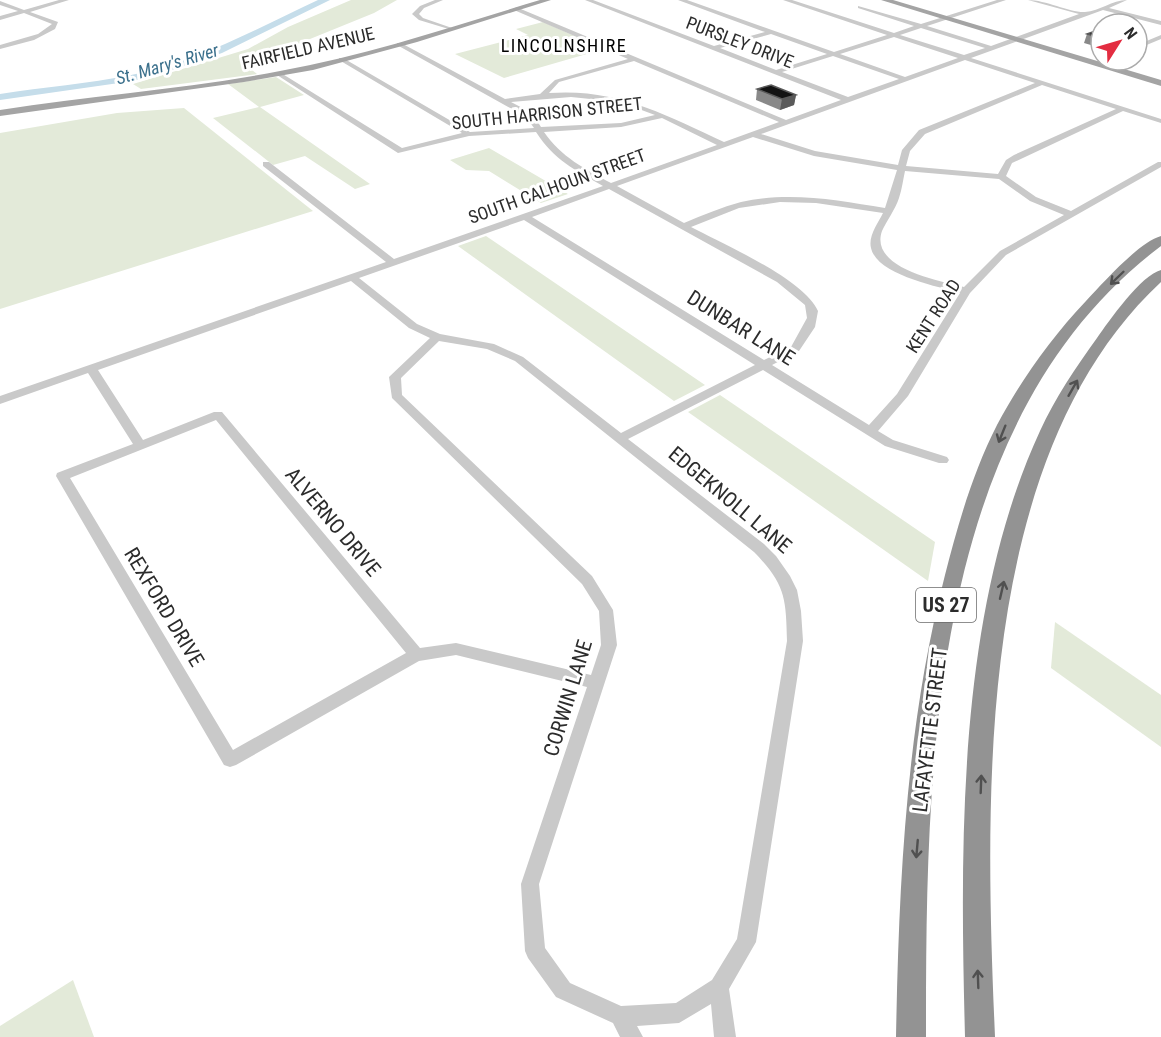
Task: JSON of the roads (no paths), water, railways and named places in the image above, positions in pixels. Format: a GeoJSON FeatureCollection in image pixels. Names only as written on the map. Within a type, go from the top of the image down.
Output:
{"type":"FeatureCollection","features":[{"type":"Feature","properties":{"kind":"highway","name":"LAFAYETTE STREET"},"geometry":{"type":"LineString","coordinates":[[911,1037],[912,909],[928,710],[946,608],[974,504],[1005,426],[1061,337],[1126,269],[1161,240]]}},
{"type":"Feature","properties":{"kind":"highway","name":"US 27"},"geometry":{"type":"LineString","coordinates":[[980,1037],[976,927],[983,725],[995,623],[1018,518],[1045,439],[1073,387],[1124,311],[1161,274]]}},
{"type":"Feature","properties":{"kind":"main road","name":"FAIRFIELD AVENUE"},"geometry":{"type":"LineString","coordinates":[[0,113],[279,74],[399,44],[547,0]]}},
{"type":"Feature","properties":{"kind":"main road"},"geometry":{"type":"LineString","coordinates":[[885,0],[1089,59]]}},
{"type":"Feature","properties":{"kind":"main road"},"geometry":{"type":"LineString","coordinates":[[1130,72],[1161,83]]}},
{"type":"Feature","properties":{"kind":"street"},"geometry":{"type":"LineString","coordinates":[[0,18],[66,0]]}},
{"type":"Feature","properties":{"kind":"street"},"geometry":{"type":"LineString","coordinates":[[440,0],[419,9],[416,14],[421,19],[450,29]]}},
{"type":"Feature","properties":{"kind":"street"},"geometry":{"type":"LineString","coordinates":[[524,0],[536,3]]}},
{"type":"Feature","properties":{"kind":"street","name":"PURSLEY DRIVE"},"geometry":{"type":"LineString","coordinates":[[588,0],[846,99]]}},
{"type":"Feature","properties":{"kind":"street"},"geometry":{"type":"LineString","coordinates":[[681,0],[773,31]]}},
{"type":"Feature","properties":{"kind":"street"},"geometry":{"type":"LineString","coordinates":[[689,0],[907,78]]}},
{"type":"Feature","properties":{"kind":"street"},"geometry":{"type":"LineString","coordinates":[[786,0],[1161,121]]}},
{"type":"Feature","properties":{"kind":"street"},"geometry":{"type":"LineString","coordinates":[[776,72],[1003,0]]}},
{"type":"Feature","properties":{"kind":"street"},"geometry":{"type":"LineString","coordinates":[[1031,0],[1085,14]]}},
{"type":"Feature","properties":{"kind":"street","name":"SOUTH CALHOUN STREET"},"geometry":{"type":"LineString","coordinates":[[0,400],[525,216],[1124,0]]}},
{"type":"Feature","properties":{"kind":"street"},"geometry":{"type":"LineString","coordinates":[[0,3],[56,23],[46,33],[0,47]]}},
{"type":"Feature","properties":{"kind":"street"},"geometry":{"type":"LineString","coordinates":[[860,7],[992,48]]}},
{"type":"Feature","properties":{"kind":"street"},"geometry":{"type":"LineString","coordinates":[[1103,8],[1161,23]]}},
{"type":"Feature","properties":{"kind":"street"},"geometry":{"type":"LineString","coordinates":[[516,9],[785,122]]}},
{"type":"Feature","properties":{"kind":"street"},"geometry":{"type":"LineString","coordinates":[[714,48],[773,31]]}},
{"type":"Feature","properties":{"kind":"street"},"geometry":{"type":"LineString","coordinates":[[399,44],[529,115],[550,147],[563,158],[682,227],[782,280],[810,305],[814,315],[812,325],[795,349],[622,437]]}},
{"type":"Feature","properties":{"kind":"street"},"geometry":{"type":"LineString","coordinates":[[341,59],[468,134]]}},
{"type":"Feature","properties":{"kind":"street"},"geometry":{"type":"LineString","coordinates":[[544,94],[557,81],[634,59]]}},
{"type":"Feature","properties":{"kind":"street","name":"SOUTH HARRISON STREET"},"geometry":{"type":"LineString","coordinates":[[279,74],[401,152],[468,134],[621,125],[661,116]]}},
{"type":"Feature","properties":{"kind":"street"},"geometry":{"type":"LineString","coordinates":[[966,291],[913,277],[882,258],[875,247],[906,150],[922,132],[1041,83]]}},
{"type":"Feature","properties":{"kind":"street"},"geometry":{"type":"LineString","coordinates":[[504,100],[544,94],[607,98],[636,105],[722,144]]}},
{"type":"Feature","properties":{"kind":"street"},"geometry":{"type":"LineString","coordinates":[[1001,177],[1009,162],[1017,157],[1124,108]]}},
{"type":"Feature","properties":{"kind":"street"},"geometry":{"type":"LineString","coordinates":[[753,134],[813,154],[902,168],[1001,177],[1033,199],[1070,214]]}},
{"type":"Feature","properties":{"kind":"street"},"geometry":{"type":"LineString","coordinates":[[266,164],[393,262]]}},
{"type":"Feature","properties":{"kind":"street","name":"KENT ROAD"},"geometry":{"type":"LineString","coordinates":[[871,430],[902,396],[966,291],[1003,253],[1161,164]]}},
{"type":"Feature","properties":{"kind":"street"},"geometry":{"type":"LineString","coordinates":[[682,227],[742,204],[775,200],[813,200],[888,211]]}},
{"type":"Feature","properties":{"kind":"street","name":"DUNBAR LANE"},"geometry":{"type":"LineString","coordinates":[[525,216],[890,443],[943,460]]}},
{"type":"Feature","properties":{"kind":"street","name":"EDGEKNOLL LANE"},"geometry":{"type":"LineString","coordinates":[[352,277],[412,326],[437,337],[490,346],[519,359],[622,437],[759,548],[782,571],[793,599],[795,641],[746,942],[719,987],[679,1013],[620,1016]]}},
{"type":"Feature","properties":{"kind":"street","name":"CORWIN LANE"},"geometry":{"type":"LineString","coordinates":[[437,337],[395,377],[396,396],[587,580],[606,610],[609,645],[530,884],[535,951],[563,990],[620,1016]]}},
{"type":"Feature","properties":{"kind":"street"},"geometry":{"type":"LineString","coordinates":[[91,368],[140,444]]}},
{"type":"Feature","properties":{"kind":"street","name":"ALVERNO DRIVE"},"geometry":{"type":"LineString","coordinates":[[140,444],[218,415],[416,655]]}},
{"type":"Feature","properties":{"kind":"street","name":"REXFORD DRIVE"},"geometry":{"type":"LineString","coordinates":[[140,444],[62,476],[230,760],[416,655]]}},
{"type":"Feature","properties":{"kind":"street"},"geometry":{"type":"LineString","coordinates":[[416,655],[456,649],[598,683]]}},
{"type":"Feature","properties":{"kind":"street"},"geometry":{"type":"LineString","coordinates":[[719,987],[725,1037]]}},
{"type":"Feature","properties":{"kind":"street"},"geometry":{"type":"LineString","coordinates":[[620,1016],[632,1037]]}},
{"type":"Feature","properties":{"kind":"waterway","name":"St. Mary's River"},"geometry":{"type":"LineString","coordinates":[[0,97],[133,78],[171,67],[218,51],[325,0]]}},
{"type":"Feature","properties":{"kind":"district","name":"LINCOLNSHIRE"},"geometry":{"type":"Point","coordinates":[564,45]}}]}
